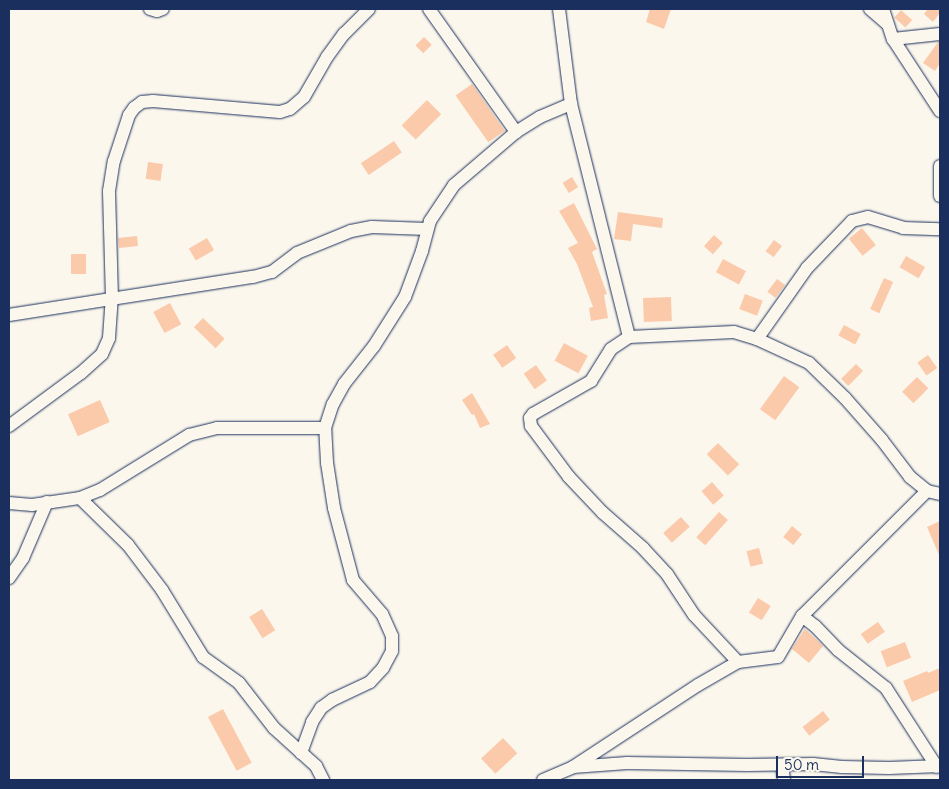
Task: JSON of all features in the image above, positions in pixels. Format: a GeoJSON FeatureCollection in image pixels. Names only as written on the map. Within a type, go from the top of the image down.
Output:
{"type":"FeatureCollection","features":[{"type":"Feature","properties":{"kind":"street"},"geometry":{"type":"LineString","coordinates":[[150,9],[157,11],[163,9]]}},
{"type":"Feature","properties":{"kind":"street"},"geometry":{"type":"LineString","coordinates":[[9,426],[57,391],[102,354],[109,338],[112,299],[109,191],[114,161],[129,115],[134,108],[142,102],[153,101],[280,112],[290,109],[304,97],[326,57],[344,34],[369,9]]}},
{"type":"Feature","properties":{"kind":"street"},"geometry":{"type":"LineString","coordinates":[[429,9],[516,132]]}},
{"type":"Feature","properties":{"kind":"street"},"geometry":{"type":"LineString","coordinates":[[559,9],[571,104],[629,337]]}},
{"type":"Feature","properties":{"kind":"street"},"geometry":{"type":"LineString","coordinates":[[870,9],[889,26]]}},
{"type":"Feature","properties":{"kind":"street"},"geometry":{"type":"LineString","coordinates":[[883,9],[893,40],[940,111]]}},
{"type":"Feature","properties":{"kind":"street"},"geometry":{"type":"LineString","coordinates":[[893,40],[940,34]]}},
{"type":"Feature","properties":{"kind":"street"},"geometry":{"type":"LineString","coordinates":[[301,753],[312,722],[321,708],[332,700],[370,682],[392,651],[392,636],[382,614],[353,580],[334,508],[327,463],[325,428],[332,404],[374,346],[405,297],[422,252],[427,229],[454,185],[516,132],[540,118],[571,104]]}},
{"type":"Feature","properties":{"kind":"street"},"geometry":{"type":"LineString","coordinates":[[940,166],[938,181],[940,196]]}},
{"type":"Feature","properties":{"kind":"street"},"geometry":{"type":"LineString","coordinates":[[757,339],[807,268],[852,221],[868,217],[903,228],[940,229]]}},
{"type":"Feature","properties":{"kind":"street"},"geometry":{"type":"LineString","coordinates":[[9,315],[272,272],[297,253],[351,231],[372,227],[427,229]]}},
{"type":"Feature","properties":{"kind":"street"},"geometry":{"type":"LineString","coordinates":[[738,662],[694,615],[667,574],[643,548],[603,513],[569,477],[531,426],[530,418],[532,414],[590,381],[611,349],[629,337],[734,332],[757,339],[809,363],[845,398],[882,440],[910,477],[927,491],[940,494]]}},
{"type":"Feature","properties":{"kind":"street"},"geometry":{"type":"LineString","coordinates":[[9,503],[32,505],[80,498],[100,490],[190,435],[218,428],[325,428]]}},
{"type":"Feature","properties":{"kind":"street"},"geometry":{"type":"LineString","coordinates":[[543,780],[573,767],[698,685],[738,662],[778,657],[802,616],[927,491]]}},
{"type":"Feature","properties":{"kind":"street"},"geometry":{"type":"LineString","coordinates":[[80,498],[128,545],[157,582],[203,656],[239,683],[274,728],[316,766],[323,780]]}},
{"type":"Feature","properties":{"kind":"street"},"geometry":{"type":"LineString","coordinates":[[9,578],[23,558],[47,502]]}},
{"type":"Feature","properties":{"kind":"street"},"geometry":{"type":"LineString","coordinates":[[802,616],[838,650],[886,688],[938,766]]}},
{"type":"Feature","properties":{"kind":"street"},"geometry":{"type":"LineString","coordinates":[[573,767],[627,763],[813,764],[842,768],[938,766]]}},
{"type":"Feature","properties":{"kind":"street"},"geometry":{"type":"LineString","coordinates":[[782,765],[784,780]]}},
{"type":"Feature","properties":{"kind":"building"},"geometry":{"type":"Polygon","coordinates":[[[650,9],[671,9],[664,29],[646,22],[650,9]]]}},
{"type":"Feature","properties":{"kind":"building"},"geometry":{"type":"Polygon","coordinates":[[[928,9],[940,9],[940,13],[933,22],[924,14],[928,9]]]}},
{"type":"Feature","properties":{"kind":"building"},"geometry":{"type":"Polygon","coordinates":[[[901,10],[912,20],[905,27],[894,17],[901,10]]]}},
{"type":"Feature","properties":{"kind":"building"},"geometry":{"type":"Polygon","coordinates":[[[424,37],[432,45],[423,53],[416,45],[424,37]]]}},
{"type":"Feature","properties":{"kind":"building"},"geometry":{"type":"Polygon","coordinates":[[[938,42],[940,42],[940,63],[935,71],[923,63],[938,42]]]}},
{"type":"Feature","properties":{"kind":"building"},"geometry":{"type":"Polygon","coordinates":[[[472,84],[505,131],[488,142],[456,95],[472,84]]]}},
{"type":"Feature","properties":{"kind":"building"},"geometry":{"type":"Polygon","coordinates":[[[427,100],[441,114],[416,140],[402,125],[427,100]]]}},
{"type":"Feature","properties":{"kind":"building"},"geometry":{"type":"Polygon","coordinates":[[[394,141],[402,153],[369,175],[361,163],[394,141]]]}},
{"type":"Feature","properties":{"kind":"building"},"geometry":{"type":"Polygon","coordinates":[[[148,162],[163,164],[160,181],[146,179],[148,162]]]}},
{"type":"Feature","properties":{"kind":"building"},"geometry":{"type":"Polygon","coordinates":[[[572,177],[578,187],[569,193],[563,183],[572,177]]]}},
{"type":"Feature","properties":{"kind":"building"},"geometry":{"type":"Polygon","coordinates":[[[574,203],[597,249],[592,252],[607,294],[604,295],[608,318],[591,321],[589,308],[593,307],[577,264],[568,248],[578,243],[559,211],[574,203]]]}},
{"type":"Feature","properties":{"kind":"building"},"geometry":{"type":"Polygon","coordinates":[[[618,212],[663,218],[662,228],[633,224],[631,241],[614,239],[618,212]]]}},
{"type":"Feature","properties":{"kind":"building"},"geometry":{"type":"Polygon","coordinates":[[[862,228],[876,245],[863,256],[849,239],[862,228]]]}},
{"type":"Feature","properties":{"kind":"building"},"geometry":{"type":"Polygon","coordinates":[[[714,235],[723,243],[713,254],[704,246],[714,235]]]}},
{"type":"Feature","properties":{"kind":"building"},"geometry":{"type":"Polygon","coordinates":[[[137,236],[138,246],[119,248],[118,238],[137,236]]]}},
{"type":"Feature","properties":{"kind":"building"},"geometry":{"type":"Polygon","coordinates":[[[207,238],[214,250],[196,261],[189,248],[207,238]]]}},
{"type":"Feature","properties":{"kind":"building"},"geometry":{"type":"Polygon","coordinates":[[[774,240],[782,246],[774,257],[766,251],[774,240]]]}},
{"type":"Feature","properties":{"kind":"building"},"geometry":{"type":"Polygon","coordinates":[[[71,254],[86,254],[86,274],[71,274],[71,254]]]}},
{"type":"Feature","properties":{"kind":"building"},"geometry":{"type":"Polygon","coordinates":[[[906,256],[925,267],[919,278],[900,267],[906,256]]]}},
{"type":"Feature","properties":{"kind":"building"},"geometry":{"type":"Polygon","coordinates":[[[723,259],[746,271],[739,284],[716,272],[723,259]]]}},
{"type":"Feature","properties":{"kind":"building"},"geometry":{"type":"Polygon","coordinates":[[[884,278],[893,282],[879,313],[870,309],[884,278]]]}},
{"type":"Feature","properties":{"kind":"building"},"geometry":{"type":"Polygon","coordinates":[[[777,279],[785,285],[775,298],[767,292],[777,279]]]}},
{"type":"Feature","properties":{"kind":"building"},"geometry":{"type":"Polygon","coordinates":[[[745,294],[763,301],[757,316],[739,309],[745,294]]]}},
{"type":"Feature","properties":{"kind":"building"},"geometry":{"type":"Polygon","coordinates":[[[671,297],[672,321],[644,322],[643,298],[671,297]]]}},
{"type":"Feature","properties":{"kind":"building"},"geometry":{"type":"Polygon","coordinates":[[[170,303],[181,324],[164,333],[153,312],[170,303]]]}},
{"type":"Feature","properties":{"kind":"building"},"geometry":{"type":"Polygon","coordinates":[[[203,318],[225,339],[216,348],[194,327],[203,318]]]}},
{"type":"Feature","properties":{"kind":"building"},"geometry":{"type":"Polygon","coordinates":[[[844,325],[861,334],[855,345],[838,336],[844,325]]]}},
{"type":"Feature","properties":{"kind":"building"},"geometry":{"type":"Polygon","coordinates":[[[564,343],[588,356],[578,373],[555,361],[564,343]]]}},
{"type":"Feature","properties":{"kind":"building"},"geometry":{"type":"Polygon","coordinates":[[[507,345],[516,358],[502,368],[493,355],[507,345]]]}},
{"type":"Feature","properties":{"kind":"building"},"geometry":{"type":"Polygon","coordinates":[[[928,355],[937,368],[927,376],[917,362],[928,355]]]}},
{"type":"Feature","properties":{"kind":"building"},"geometry":{"type":"Polygon","coordinates":[[[856,364],[863,371],[848,386],[841,379],[856,364]]]}},
{"type":"Feature","properties":{"kind":"building"},"geometry":{"type":"Polygon","coordinates":[[[536,365],[547,381],[535,389],[524,374],[536,365]]]}},
{"type":"Feature","properties":{"kind":"building"},"geometry":{"type":"Polygon","coordinates":[[[784,376],[799,387],[775,420],[760,409],[784,376]]]}},
{"type":"Feature","properties":{"kind":"building"},"geometry":{"type":"Polygon","coordinates":[[[917,377],[928,388],[913,403],[902,392],[917,377]]]}},
{"type":"Feature","properties":{"kind":"building"},"geometry":{"type":"Polygon","coordinates":[[[472,393],[490,424],[480,428],[474,414],[472,415],[462,400],[472,393]]]}},
{"type":"Feature","properties":{"kind":"building"},"geometry":{"type":"Polygon","coordinates":[[[100,400],[110,422],[78,436],[68,414],[100,400]]]}},
{"type":"Feature","properties":{"kind":"building"},"geometry":{"type":"Polygon","coordinates":[[[718,443],[739,464],[728,476],[707,454],[718,443]]]}},
{"type":"Feature","properties":{"kind":"building"},"geometry":{"type":"Polygon","coordinates":[[[712,482],[724,496],[713,505],[701,491],[712,482]]]}},
{"type":"Feature","properties":{"kind":"building"},"geometry":{"type":"Polygon","coordinates":[[[719,512],[728,520],[705,545],[696,537],[719,512]]]}},
{"type":"Feature","properties":{"kind":"building"},"geometry":{"type":"Polygon","coordinates":[[[681,517],[690,527],[672,543],[663,533],[681,517]]]}},
{"type":"Feature","properties":{"kind":"building"},"geometry":{"type":"Polygon","coordinates":[[[940,521],[940,557],[927,527],[940,521]]]}},
{"type":"Feature","properties":{"kind":"building"},"geometry":{"type":"Polygon","coordinates":[[[792,526],[802,534],[793,545],[783,537],[792,526]]]}},
{"type":"Feature","properties":{"kind":"building"},"geometry":{"type":"Polygon","coordinates":[[[759,548],[763,563],[751,567],[746,551],[759,548]]]}},
{"type":"Feature","properties":{"kind":"building"},"geometry":{"type":"Polygon","coordinates":[[[758,598],[771,606],[762,620],[749,612],[758,598]]]}},
{"type":"Feature","properties":{"kind":"building"},"geometry":{"type":"Polygon","coordinates":[[[262,609],[275,630],[263,638],[249,617],[262,609]]]}},
{"type":"Feature","properties":{"kind":"building"},"geometry":{"type":"Polygon","coordinates":[[[878,622],[885,632],[868,644],[861,634],[878,622]]]}},
{"type":"Feature","properties":{"kind":"building"},"geometry":{"type":"Polygon","coordinates":[[[805,629],[823,646],[809,663],[792,649],[805,629]]]}},
{"type":"Feature","properties":{"kind":"building"},"geometry":{"type":"Polygon","coordinates":[[[905,642],[911,658],[887,667],[881,651],[905,642]]]}},
{"type":"Feature","properties":{"kind":"building"},"geometry":{"type":"Polygon","coordinates":[[[940,668],[940,690],[912,702],[903,681],[940,668]]]}},
{"type":"Feature","properties":{"kind":"building"},"geometry":{"type":"Polygon","coordinates":[[[223,709],[252,763],[237,771],[208,717],[223,709]]]}},
{"type":"Feature","properties":{"kind":"building"},"geometry":{"type":"Polygon","coordinates":[[[823,711],[830,720],[809,736],[803,727],[823,711]]]}},
{"type":"Feature","properties":{"kind":"building"},"geometry":{"type":"Polygon","coordinates":[[[503,738],[517,753],[495,774],[481,758],[503,738]]]}}]}
